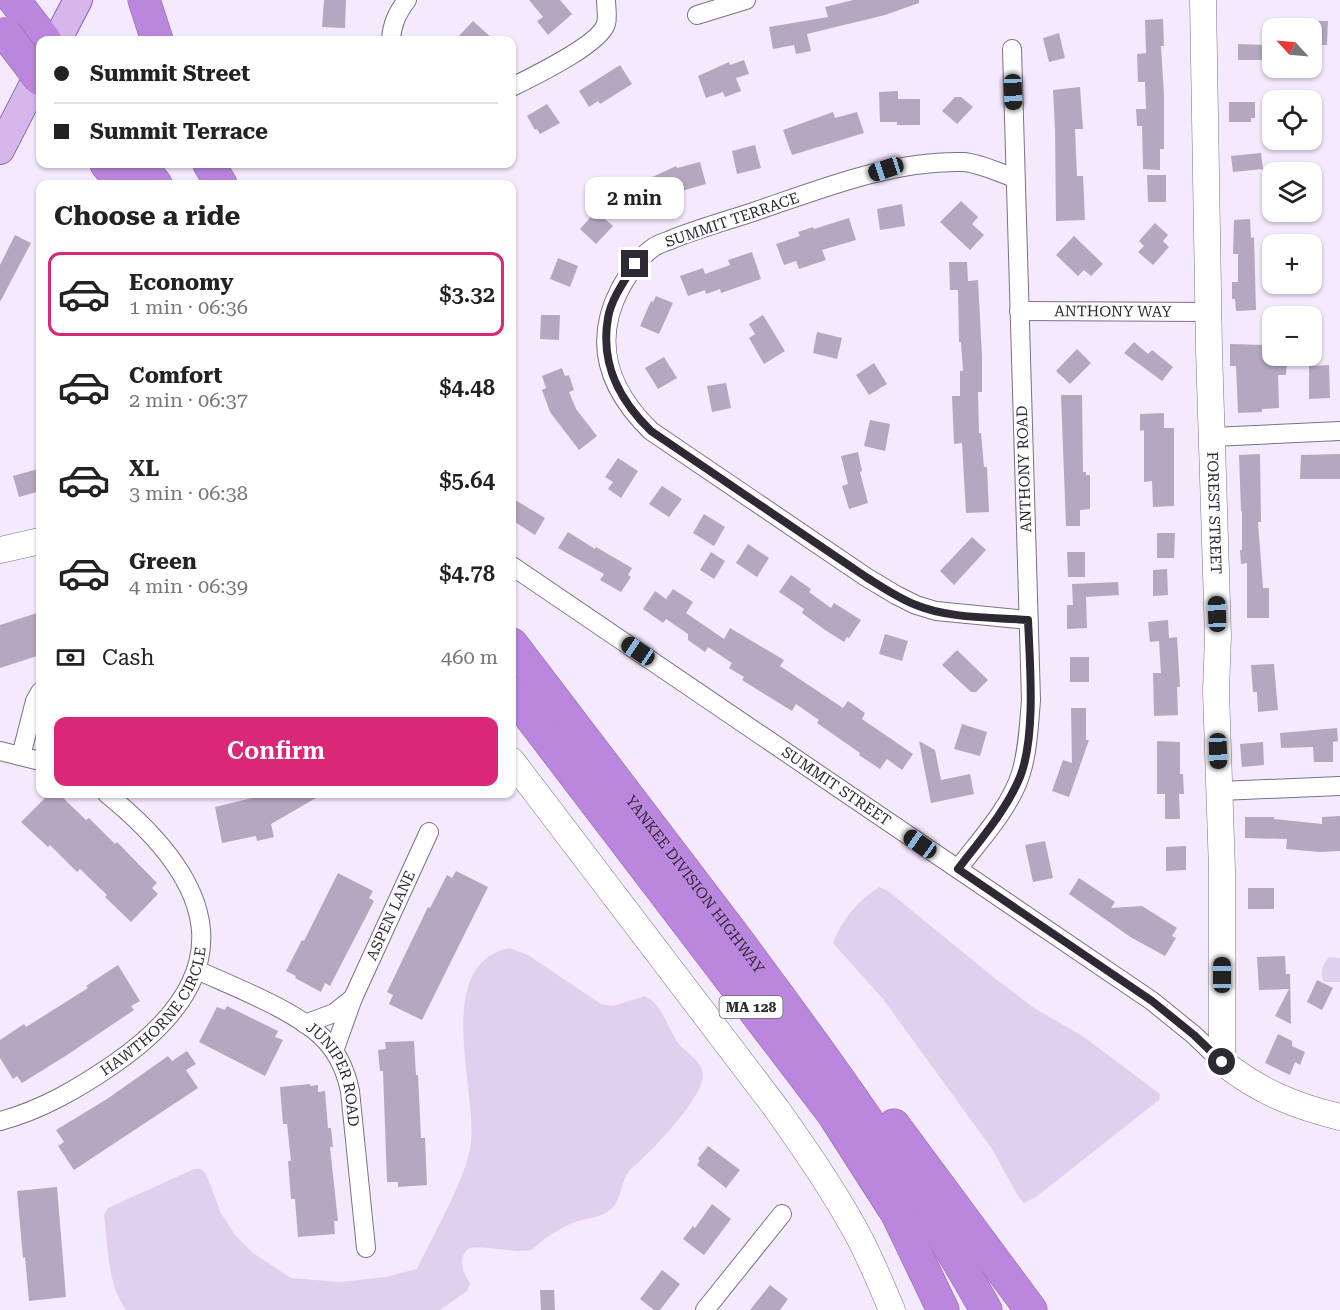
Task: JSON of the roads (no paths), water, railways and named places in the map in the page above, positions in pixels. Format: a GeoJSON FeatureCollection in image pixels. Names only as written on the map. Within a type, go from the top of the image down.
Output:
{"type":"FeatureCollection","features":[{"type":"Feature","properties":{"kind":"highway"},"geometry":{"type":"LineString","coordinates":[[144,0],[156,36]]}},
{"type":"Feature","properties":{"kind":"highway"},"geometry":{"type":"LineString","coordinates":[[8,19],[38,36]]}},
{"type":"Feature","properties":{"kind":"highway"},"geometry":{"type":"LineString","coordinates":[[8,19],[36,72]]}},
{"type":"Feature","properties":{"kind":"highway"},"geometry":{"type":"LineString","coordinates":[[109,168],[119,180]]}},
{"type":"Feature","properties":{"kind":"highway"},"geometry":{"type":"LineString","coordinates":[[143,168],[153,180]]}},
{"type":"Feature","properties":{"kind":"highway"},"geometry":{"type":"LineString","coordinates":[[516,640],[566,715]]}},
{"type":"Feature","properties":{"kind":"highway","name":"YANKEE DIVISION HIGHWAY"},"geometry":{"type":"LineString","coordinates":[[516,649],[736,939],[872,1125],[924,1204],[986,1310]]}},
{"type":"Feature","properties":{"kind":"highway","name":"YANKEE DIVISION HIGHWAY"},"geometry":{"type":"LineString","coordinates":[[516,698],[833,1114],[897,1214],[943,1310]]}},
{"type":"Feature","properties":{"kind":"highway"},"geometry":{"type":"LineString","coordinates":[[736,939],[910,1144],[1032,1310]]}},
{"type":"Feature","properties":{"kind":"main road"},"geometry":{"type":"LineString","coordinates":[[59,36],[78,0]]}},
{"type":"Feature","properties":{"kind":"main road"},"geometry":{"type":"LineString","coordinates":[[0,150],[36,80]]}},
{"type":"Feature","properties":{"kind":"street"},"geometry":{"type":"LineString","coordinates":[[392,36],[392,25],[407,0]]}},
{"type":"Feature","properties":{"kind":"street"},"geometry":{"type":"LineString","coordinates":[[516,85],[563,60],[600,34],[606,23],[606,0]]}},
{"type":"Feature","properties":{"kind":"street"},"geometry":{"type":"LineString","coordinates":[[697,15],[746,0]]}},
{"type":"Feature","properties":{"kind":"street","name":"FOREST STREET"},"geometry":{"type":"LineString","coordinates":[[1203,0],[1222,870],[1222,1062]]}},
{"type":"Feature","properties":{"kind":"street","name":"ANTHONY ROAD"},"geometry":{"type":"LineString","coordinates":[[958,869],[998,816],[1021,776],[1031,700],[1012,49]]}},
{"type":"Feature","properties":{"kind":"street","name":"SUMMIT TERRACE"},"geometry":{"type":"LineString","coordinates":[[1015,178],[966,162],[886,169],[693,231],[654,247],[635,264],[615,298],[608,317],[607,360],[612,380],[622,398],[651,431],[866,577],[916,605],[936,611],[1028,620]]}},
{"type":"Feature","properties":{"kind":"street","name":"ANTHONY WAY"},"geometry":{"type":"LineString","coordinates":[[1019,311],[1209,312]]}},
{"type":"Feature","properties":{"kind":"street"},"geometry":{"type":"LineString","coordinates":[[1212,437],[1340,431]]}},
{"type":"Feature","properties":{"kind":"street"},"geometry":{"type":"LineString","coordinates":[[0,550],[36,542]]}},
{"type":"Feature","properties":{"kind":"street","name":"SUMMIT STREET"},"geometry":{"type":"LineString","coordinates":[[516,569],[1152,1001],[1194,1035],[1222,1062],[1254,1086],[1271,1095],[1340,1117]]}},
{"type":"Feature","properties":{"kind":"street"},"geometry":{"type":"LineString","coordinates":[[21,756],[36,702]]}},
{"type":"Feature","properties":{"kind":"street"},"geometry":{"type":"LineString","coordinates":[[0,751],[36,760]]}},
{"type":"Feature","properties":{"kind":"street"},"geometry":{"type":"LineString","coordinates":[[516,766],[809,1154],[851,1223],[892,1310]]}},
{"type":"Feature","properties":{"kind":"street"},"geometry":{"type":"LineString","coordinates":[[1220,791],[1340,786]]}},
{"type":"Feature","properties":{"kind":"street","name":"HAWTHORNE CIRCLE"},"geometry":{"type":"LineString","coordinates":[[0,1120],[60,1098],[126,1056],[159,1027],[190,984],[197,970],[202,947],[200,922],[196,902],[189,885],[180,868],[158,841],[111,798]]}},
{"type":"Feature","properties":{"kind":"street","name":"ASPEN LANE"},"geometry":{"type":"LineString","coordinates":[[334,1051],[353,998],[429,832]]}},
{"type":"Feature","properties":{"kind":"street","name":"JUNIPER ROAD"},"geometry":{"type":"LineString","coordinates":[[197,970],[290,1014],[325,1040],[334,1051],[346,1073],[350,1090],[366,1248]]}},
{"type":"Feature","properties":{"kind":"street","name":"ASPEN LANE"},"geometry":{"type":"LineString","coordinates":[[305,1024],[344,1008],[353,998]]}},
{"type":"Feature","properties":{"kind":"street"},"geometry":{"type":"LineString","coordinates":[[705,1310],[782,1214]]}}]}
